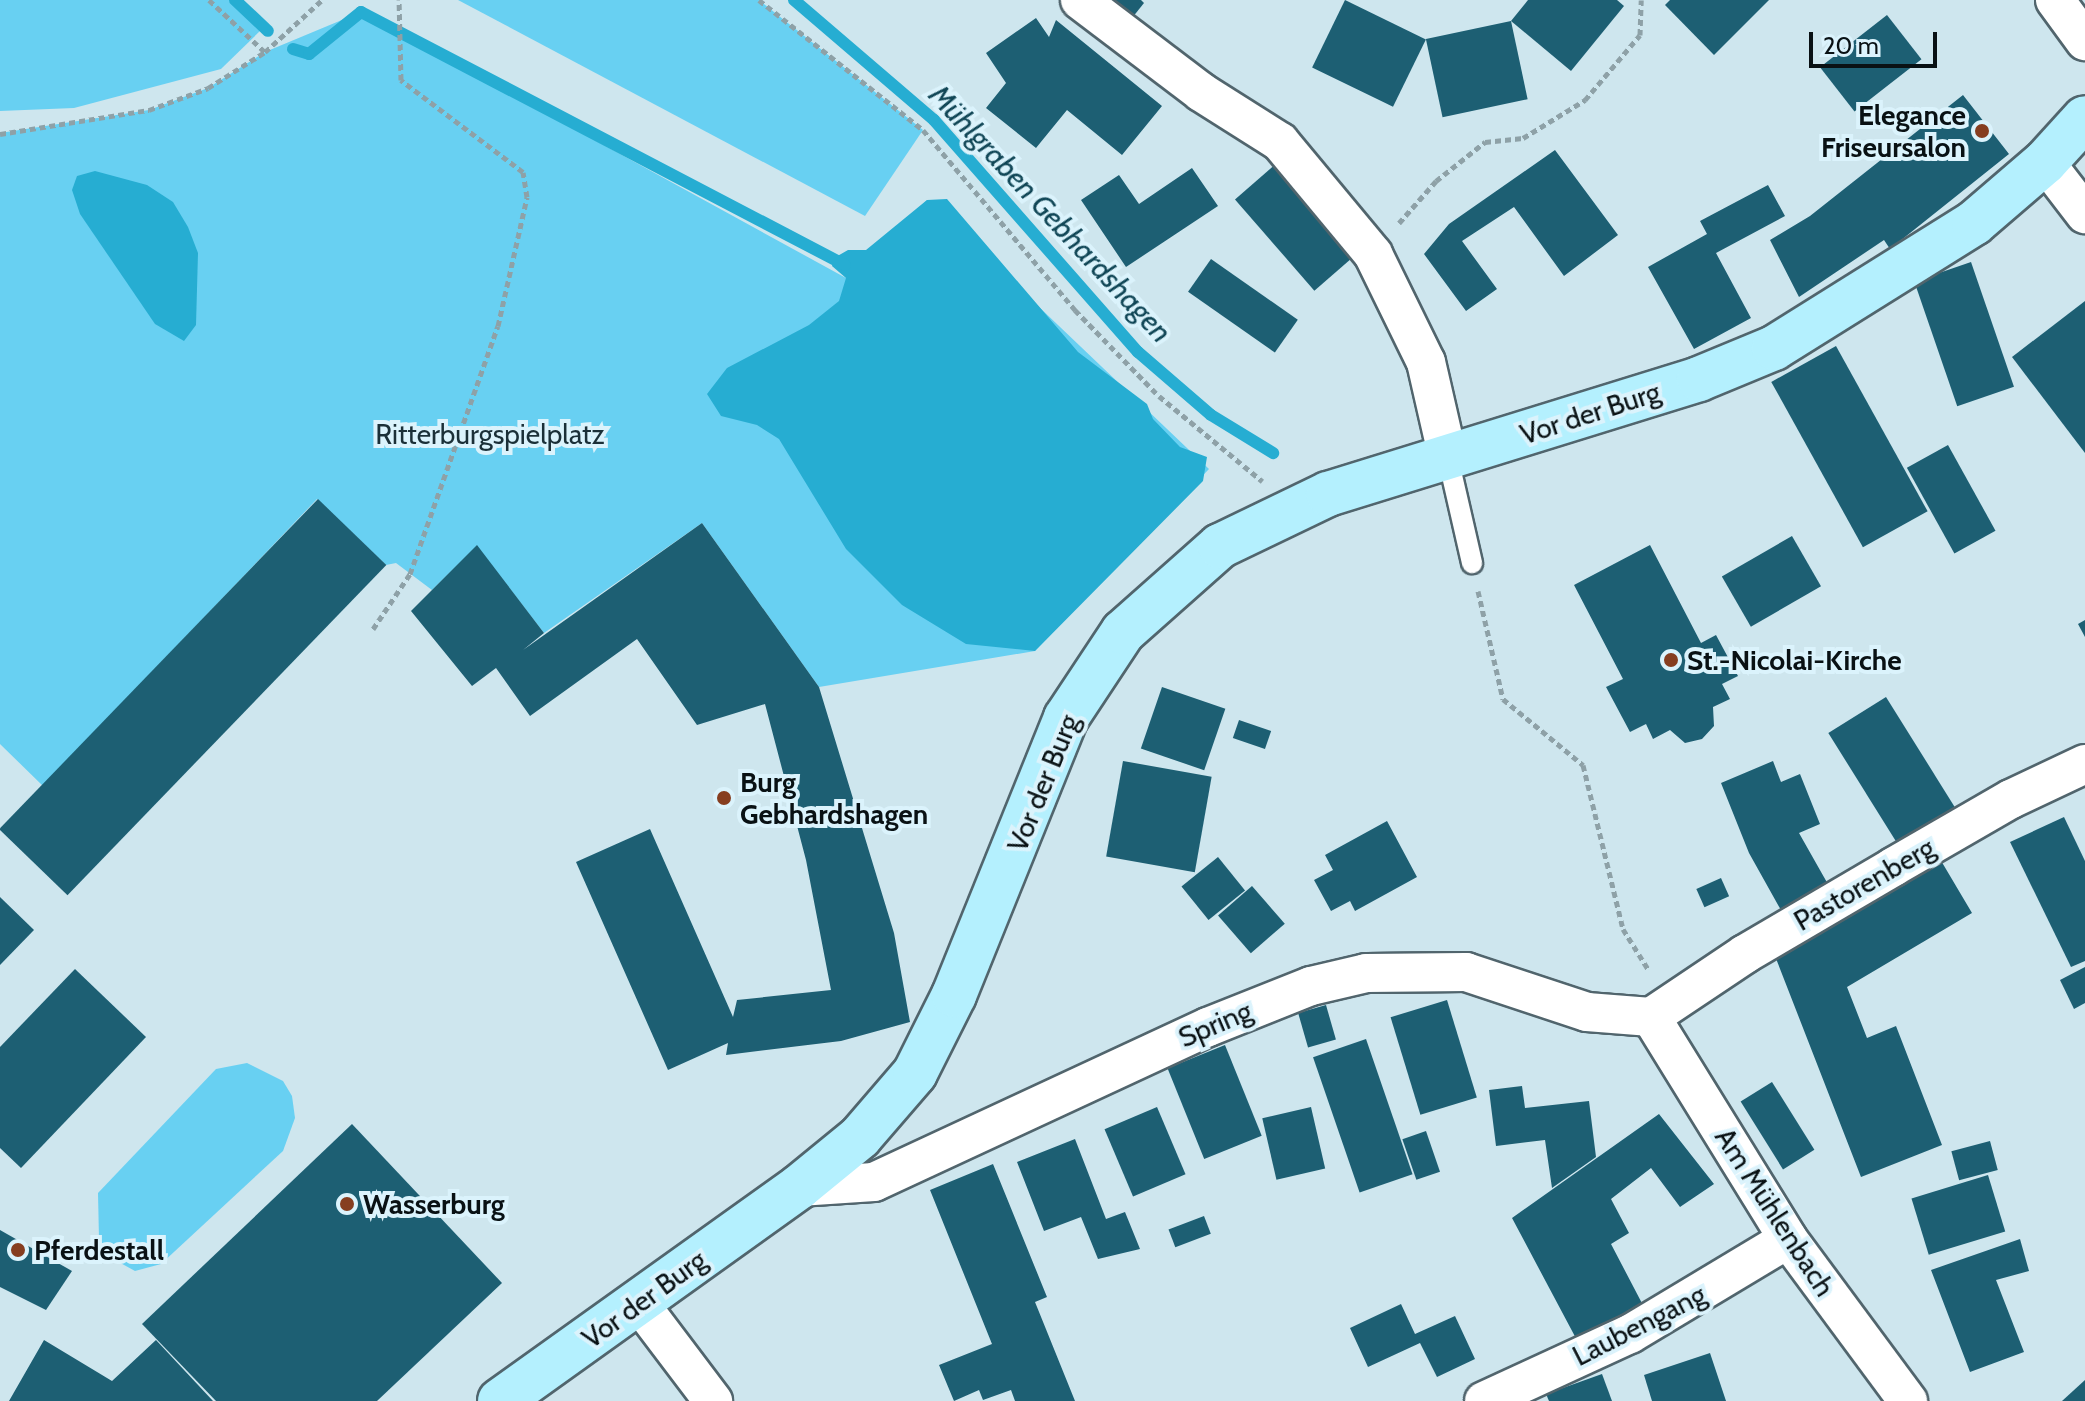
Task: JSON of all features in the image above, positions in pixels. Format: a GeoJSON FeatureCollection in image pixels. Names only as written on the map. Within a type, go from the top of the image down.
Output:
{"type":"FeatureCollection","features":[{"type":"Feature","properties":{"kind":"main road","name":"Vor der Burg"},"geometry":{"type":"LineString","coordinates":[[500,1401],[799,1187],[860,1137],[915,1073],[966,967],[1066,718],[1123,632],[1220,546],[1280,513],[1699,379],[1774,348],[1974,223],[2045,162],[2085,118]]}},
{"type":"Feature","properties":{"kind":"street"},"geometry":{"type":"LineString","coordinates":[[1080,0],[1201,92],[1280,142],[1373,254],[1426,362],[1448,458]]}},
{"type":"Feature","properties":{"kind":"street"},"geometry":{"type":"LineString","coordinates":[[2055,0],[2085,41]]}},
{"type":"Feature","properties":{"kind":"street"},"geometry":{"type":"LineString","coordinates":[[2045,162],[2085,214]]}},
{"type":"Feature","properties":{"kind":"street","name":"Pastorenberg"},"geometry":{"type":"LineString","coordinates":[[1660,1010],[1972,822],[2085,764]]}},
{"type":"Feature","properties":{"kind":"street","name":"Spring"},"geometry":{"type":"LineString","coordinates":[[799,1187],[874,1182],[1208,1027],[1311,986],[1366,973],[1416,968],[1466,972],[1587,1012],[1660,1010]]}},
{"type":"Feature","properties":{"kind":"street","name":"Am Mühlenbach"},"geometry":{"type":"LineString","coordinates":[[1660,1010],[1788,1239],[1908,1401]]}},
{"type":"Feature","properties":{"kind":"street","name":"Laubengang"},"geometry":{"type":"LineString","coordinates":[[1484,1401],[1630,1334],[1788,1239]]}},
{"type":"Feature","properties":{"kind":"street"},"geometry":{"type":"LineString","coordinates":[[639,1303],[713,1401]]}},
{"type":"Feature","properties":{"kind":"lane"},"geometry":{"type":"LineString","coordinates":[[1448,458],[1472,563]]}},
{"type":"Feature","properties":{"kind":"path"},"geometry":{"type":"LineString","coordinates":[[209,0],[265,52]]}},
{"type":"Feature","properties":{"kind":"path"},"geometry":{"type":"LineString","coordinates":[[0,134],[149,110],[208,88],[265,52],[322,0]]}},
{"type":"Feature","properties":{"kind":"path"},"geometry":{"type":"LineString","coordinates":[[373,629],[410,574],[498,326],[527,197],[523,172],[401,80],[399,0]]}},
{"type":"Feature","properties":{"kind":"path"},"geometry":{"type":"LineString","coordinates":[[759,0],[923,130],[1085,321],[1159,396],[1257,472],[1280,513]]}},
{"type":"Feature","properties":{"kind":"path"},"geometry":{"type":"LineString","coordinates":[[1373,254],[1436,181],[1485,142],[1523,138],[1585,100],[1640,35],[1641,0]]}},
{"type":"Feature","properties":{"kind":"path"},"geometry":{"type":"LineString","coordinates":[[1472,563],[1503,699],[1583,765],[1623,929],[1660,1010]]}},
{"type":"Feature","properties":{"kind":"green space"},"geometry":{"type":"Polygon","coordinates":[[[0,0],[233,0],[261,30],[221,69],[74,108],[0,111],[0,0]]]}},
{"type":"Feature","properties":{"kind":"green space"},"geometry":{"type":"Polygon","coordinates":[[[458,0],[759,0],[923,130],[865,216],[458,0]]]}},
{"type":"Feature","properties":{"kind":"green space","name":"Ritterburgspielplatz"},"geometry":{"type":"Polygon","coordinates":[[[361,12],[846,278],[927,200],[1209,469],[1035,651],[819,687],[702,523],[544,633],[477,546],[432,590],[396,563],[386,565],[317,499],[43,786],[0,744],[0,133],[149,110],[208,88],[265,52],[361,12]]]}},
{"type":"Feature","properties":{"kind":"green space"},"geometry":{"type":"Polygon","coordinates":[[[247,1063],[283,1081],[292,1096],[295,1118],[283,1151],[161,1264],[135,1271],[115,1260],[99,1239],[98,1193],[216,1069],[247,1063]]]}},
{"type":"Feature","properties":{"kind":"shaded area"},"geometry":{"type":"Polygon","coordinates":[[[95,171],[147,185],[173,202],[188,227],[198,253],[196,325],[184,341],[155,324],[80,214],[72,190],[77,176],[95,171]]]}},
{"type":"Feature","properties":{"kind":"shaded area"},"geometry":{"type":"Polygon","coordinates":[[[947,199],[1078,352],[1147,404],[1153,419],[1180,447],[1207,457],[1203,481],[1035,651],[966,644],[902,605],[846,549],[779,439],[757,425],[721,416],[707,394],[727,368],[809,325],[839,301],[846,278],[832,266],[834,258],[848,250],[866,250],[927,200],[947,199]]]}},
{"type":"Feature","properties":{"kind":"building"},"geometry":{"type":"Polygon","coordinates":[[[1101,0],[1141,0],[1144,3],[1128,23],[1101,0]]]}},
{"type":"Feature","properties":{"kind":"building"},"geometry":{"type":"Polygon","coordinates":[[[1345,0],[1426,39],[1393,107],[1312,67],[1345,0]]]}},
{"type":"Feature","properties":{"kind":"building"},"geometry":{"type":"Polygon","coordinates":[[[1528,0],[1617,0],[1624,6],[1571,71],[1511,21],[1528,0]]]}},
{"type":"Feature","properties":{"kind":"building"},"geometry":{"type":"Polygon","coordinates":[[[1670,0],[1769,0],[1714,55],[1665,5],[1670,0]]]}},
{"type":"Feature","properties":{"kind":"building"},"geometry":{"type":"Polygon","coordinates":[[[1887,15],[1921,59],[1854,111],[1820,67],[1887,15]]]}},
{"type":"Feature","properties":{"kind":"building"},"geometry":{"type":"Polygon","coordinates":[[[1036,18],[1049,37],[1056,20],[1162,106],[1122,155],[1067,110],[1036,148],[986,108],[1006,83],[986,53],[1036,18]]]}},
{"type":"Feature","properties":{"kind":"building"},"geometry":{"type":"Polygon","coordinates":[[[1511,21],[1528,99],[1443,117],[1426,39],[1511,21]]]}},
{"type":"Feature","properties":{"kind":"building"},"geometry":{"type":"Polygon","coordinates":[[[1963,95],[2009,154],[1890,249],[1884,240],[1799,297],[1770,240],[1810,216],[1963,95]]]}},
{"type":"Feature","properties":{"kind":"building"},"geometry":{"type":"Polygon","coordinates":[[[1555,150],[1618,235],[1564,276],[1514,207],[1462,241],[1497,289],[1466,311],[1424,254],[1449,224],[1555,150]]]}},
{"type":"Feature","properties":{"kind":"building"},"geometry":{"type":"Polygon","coordinates":[[[1278,162],[1357,253],[1314,291],[1235,199],[1278,162]]]}},
{"type":"Feature","properties":{"kind":"building"},"geometry":{"type":"Polygon","coordinates":[[[1192,168],[1218,206],[1126,267],[1081,200],[1119,175],[1139,204],[1192,168]]]}},
{"type":"Feature","properties":{"kind":"building"},"geometry":{"type":"Polygon","coordinates":[[[1768,185],[1785,216],[1716,253],[1751,318],[1694,349],[1648,267],[1707,234],[1700,221],[1768,185]]]}},
{"type":"Feature","properties":{"kind":"building"},"geometry":{"type":"Polygon","coordinates":[[[1211,259],[1298,320],[1275,353],[1188,292],[1211,259]]]}},
{"type":"Feature","properties":{"kind":"building"},"geometry":{"type":"Polygon","coordinates":[[[1971,262],[2014,387],[1957,406],[1914,282],[1971,262]]]}},
{"type":"Feature","properties":{"kind":"building"},"geometry":{"type":"Polygon","coordinates":[[[2085,301],[2085,453],[2012,357],[2085,301]]]}},
{"type":"Feature","properties":{"kind":"building"},"geometry":{"type":"Polygon","coordinates":[[[1836,346],[1928,511],[1863,547],[1771,382],[1836,346]]]}},
{"type":"Feature","properties":{"kind":"building"},"geometry":{"type":"Polygon","coordinates":[[[1948,445],[1996,531],[1954,553],[1907,468],[1948,445]]]}},
{"type":"Feature","properties":{"kind":"building"},"geometry":{"type":"Polygon","coordinates":[[[318,499],[386,565],[67,895],[0,828],[318,499]]]}},
{"type":"Feature","properties":{"kind":"building"},"geometry":{"type":"Polygon","coordinates":[[[702,523],[819,687],[894,933],[910,1022],[841,1041],[726,1055],[728,1043],[668,1070],[576,862],[650,829],[733,1017],[737,1000],[831,990],[806,860],[765,704],[697,725],[637,639],[530,716],[496,668],[472,686],[411,611],[477,545],[544,633],[523,650],[702,523]]]}},
{"type":"Feature","properties":{"kind":"building"},"geometry":{"type":"Polygon","coordinates":[[[1792,536],[1821,586],[1751,627],[1722,576],[1792,536]]]}},
{"type":"Feature","properties":{"kind":"building","name":"St.-Nicolai-Kirche"},"geometry":{"type":"Polygon","coordinates":[[[1650,545],[1701,643],[1716,635],[1738,676],[1722,684],[1730,699],[1713,707],[1714,726],[1702,739],[1685,743],[1670,730],[1653,739],[1646,724],[1630,732],[1606,687],[1623,679],[1574,585],[1650,545]]]}},
{"type":"Feature","properties":{"kind":"building"},"geometry":{"type":"Polygon","coordinates":[[[2085,620],[2085,637],[2078,624],[2085,620]]]}},
{"type":"Feature","properties":{"kind":"building"},"geometry":{"type":"Polygon","coordinates":[[[1162,687],[1225,709],[1204,770],[1141,748],[1162,687]]]}},
{"type":"Feature","properties":{"kind":"building"},"geometry":{"type":"Polygon","coordinates":[[[1886,697],[1957,811],[1899,847],[1828,733],[1886,697]]]}},
{"type":"Feature","properties":{"kind":"building"},"geometry":{"type":"Polygon","coordinates":[[[1239,720],[1271,731],[1265,749],[1233,738],[1239,720]]]}},
{"type":"Feature","properties":{"kind":"building"},"geometry":{"type":"Polygon","coordinates":[[[1123,761],[1212,777],[1195,872],[1106,857],[1123,761]]]}},
{"type":"Feature","properties":{"kind":"building"},"geometry":{"type":"Polygon","coordinates":[[[1773,761],[1781,782],[1800,774],[1820,824],[1799,833],[1829,886],[1782,912],[1749,853],[1721,783],[1773,761]]]}},
{"type":"Feature","properties":{"kind":"building"},"geometry":{"type":"Polygon","coordinates":[[[2064,817],[2085,861],[2085,961],[2071,967],[2010,842],[2064,817]]]}},
{"type":"Feature","properties":{"kind":"building"},"geometry":{"type":"Polygon","coordinates":[[[1387,821],[1417,877],[1355,911],[1350,901],[1331,911],[1314,880],[1333,870],[1325,855],[1387,821]]]}},
{"type":"Feature","properties":{"kind":"building"},"geometry":{"type":"Polygon","coordinates":[[[1218,857],[1245,890],[1209,920],[1181,887],[1218,857]]]}},
{"type":"Feature","properties":{"kind":"building"},"geometry":{"type":"Polygon","coordinates":[[[1940,859],[1972,913],[1847,987],[1867,1038],[1896,1026],[1942,1145],[1861,1177],[1775,956],[1940,859]]]}},
{"type":"Feature","properties":{"kind":"building"},"geometry":{"type":"Polygon","coordinates":[[[1721,878],[1729,896],[1704,907],[1696,889],[1721,878]]]}},
{"type":"Feature","properties":{"kind":"building"},"geometry":{"type":"Polygon","coordinates":[[[1252,886],[1285,924],[1251,953],[1218,916],[1252,886]]]}},
{"type":"Feature","properties":{"kind":"building"},"geometry":{"type":"Polygon","coordinates":[[[0,897],[34,930],[0,965],[0,897]]]}},
{"type":"Feature","properties":{"kind":"building"},"geometry":{"type":"Polygon","coordinates":[[[2085,967],[2085,1003],[2074,1009],[2060,980],[2085,967]]]}},
{"type":"Feature","properties":{"kind":"building"},"geometry":{"type":"Polygon","coordinates":[[[75,969],[146,1037],[21,1168],[0,1148],[0,1047],[75,969]]]}},
{"type":"Feature","properties":{"kind":"building"},"geometry":{"type":"Polygon","coordinates":[[[1447,1000],[1477,1098],[1420,1115],[1391,1017],[1447,1000]]]}},
{"type":"Feature","properties":{"kind":"building"},"geometry":{"type":"Polygon","coordinates":[[[1326,1005],[1336,1040],[1308,1048],[1298,1013],[1326,1005]]]}},
{"type":"Feature","properties":{"kind":"building"},"geometry":{"type":"Polygon","coordinates":[[[1366,1039],[1413,1174],[1360,1192],[1313,1057],[1366,1039]]]}},
{"type":"Feature","properties":{"kind":"building"},"geometry":{"type":"Polygon","coordinates":[[[1225,1045],[1262,1136],[1204,1159],[1168,1068],[1225,1045]]]}},
{"type":"Feature","properties":{"kind":"building"},"geometry":{"type":"Polygon","coordinates":[[[1772,1082],[1814,1150],[1783,1169],[1741,1102],[1772,1082]]]}},
{"type":"Feature","properties":{"kind":"building"},"geometry":{"type":"Polygon","coordinates":[[[1522,1086],[1525,1108],[1589,1101],[1596,1157],[1552,1188],[1545,1140],[1496,1146],[1489,1090],[1522,1086]]]}},
{"type":"Feature","properties":{"kind":"building"},"geometry":{"type":"Polygon","coordinates":[[[1157,1107],[1186,1174],[1133,1196],[1105,1129],[1157,1107]]]}},
{"type":"Feature","properties":{"kind":"building"},"geometry":{"type":"Polygon","coordinates":[[[1311,1107],[1325,1168],[1276,1180],[1262,1118],[1311,1107]]]}},
{"type":"Feature","properties":{"kind":"building"},"geometry":{"type":"Polygon","coordinates":[[[1659,1114],[1714,1184],[1680,1207],[1651,1168],[1611,1199],[1629,1233],[1611,1244],[1645,1309],[1579,1344],[1512,1218],[1659,1114]]]}},
{"type":"Feature","properties":{"kind":"building","name":"Wasserburg"},"geometry":{"type":"Polygon","coordinates":[[[352,1124],[502,1283],[377,1401],[216,1401],[142,1324],[352,1124]]]}},
{"type":"Feature","properties":{"kind":"building"},"geometry":{"type":"Polygon","coordinates":[[[1426,1131],[1440,1172],[1416,1180],[1402,1139],[1426,1131]]]}},
{"type":"Feature","properties":{"kind":"building"},"geometry":{"type":"Polygon","coordinates":[[[1075,1139],[1106,1219],[1125,1212],[1140,1249],[1098,1259],[1081,1217],[1044,1231],[1017,1162],[1075,1139]]]}},
{"type":"Feature","properties":{"kind":"building"},"geometry":{"type":"Polygon","coordinates":[[[1990,1141],[1998,1170],[1959,1180],[1951,1151],[1990,1141]]]}},
{"type":"Feature","properties":{"kind":"building"},"geometry":{"type":"Polygon","coordinates":[[[993,1164],[1047,1297],[1035,1302],[1075,1401],[1015,1401],[1011,1390],[983,1400],[979,1390],[954,1401],[939,1365],[992,1344],[930,1190],[993,1164]]]}},
{"type":"Feature","properties":{"kind":"building"},"geometry":{"type":"Polygon","coordinates":[[[1988,1175],[2005,1231],[1929,1255],[1911,1198],[1988,1175]]]}},
{"type":"Feature","properties":{"kind":"building"},"geometry":{"type":"Polygon","coordinates":[[[1204,1216],[1211,1234],[1175,1247],[1169,1230],[1204,1216]]]}},
{"type":"Feature","properties":{"kind":"building","name":"Pferdestall"},"geometry":{"type":"Polygon","coordinates":[[[0,1230],[72,1271],[46,1310],[0,1287],[0,1230]]]}},
{"type":"Feature","properties":{"kind":"building"},"geometry":{"type":"Polygon","coordinates":[[[2020,1239],[2029,1271],[1996,1280],[2024,1352],[1970,1372],[1931,1270],[2020,1239]]]}},
{"type":"Feature","properties":{"kind":"building"},"geometry":{"type":"Polygon","coordinates":[[[1401,1304],[1415,1334],[1455,1316],[1475,1359],[1437,1377],[1420,1343],[1368,1367],[1350,1328],[1401,1304]]]}},
{"type":"Feature","properties":{"kind":"building"},"geometry":{"type":"Polygon","coordinates":[[[44,1340],[112,1381],[156,1340],[213,1401],[9,1401],[44,1340]]]}},
{"type":"Feature","properties":{"kind":"building"},"geometry":{"type":"Polygon","coordinates":[[[1710,1353],[1726,1401],[1652,1401],[1644,1375],[1710,1353]]]}},
{"type":"Feature","properties":{"kind":"building"},"geometry":{"type":"Polygon","coordinates":[[[1602,1374],[1612,1401],[1549,1401],[1546,1394],[1602,1374]]]}},
{"type":"Feature","properties":{"kind":"building"},"geometry":{"type":"Polygon","coordinates":[[[2085,1380],[2085,1401],[2062,1401],[2085,1380]]]}},
{"type":"Feature","properties":{"kind":"waterway"},"geometry":{"type":"LineString","coordinates":[[235,0],[268,31]]}},
{"type":"Feature","properties":{"kind":"waterway","name":"Mühlgraben Gebhardshagen"},"geometry":{"type":"LineString","coordinates":[[794,0],[934,120],[1138,352],[1211,415],[1273,453]]}},
{"type":"Feature","properties":{"kind":"waterway"},"geometry":{"type":"LineString","coordinates":[[293,49],[309,54],[361,12],[845,265]]}},
{"type":"Feature","properties":{"kind":"place","name":"Elegance Friseursalon"},"geometry":{"type":"Point","coordinates":[1982,131]}},
{"type":"Feature","properties":{"kind":"place","name":"St.-Nicolai-Kirche"},"geometry":{"type":"Point","coordinates":[1671,660]}},
{"type":"Feature","properties":{"kind":"place","name":"Burg Gebhardshagen"},"geometry":{"type":"Point","coordinates":[724,798]}},
{"type":"Feature","properties":{"kind":"place","name":"Wasserburg"},"geometry":{"type":"Point","coordinates":[347,1204]}},
{"type":"Feature","properties":{"kind":"place","name":"Pferdestall"},"geometry":{"type":"Point","coordinates":[18,1250]}}]}
